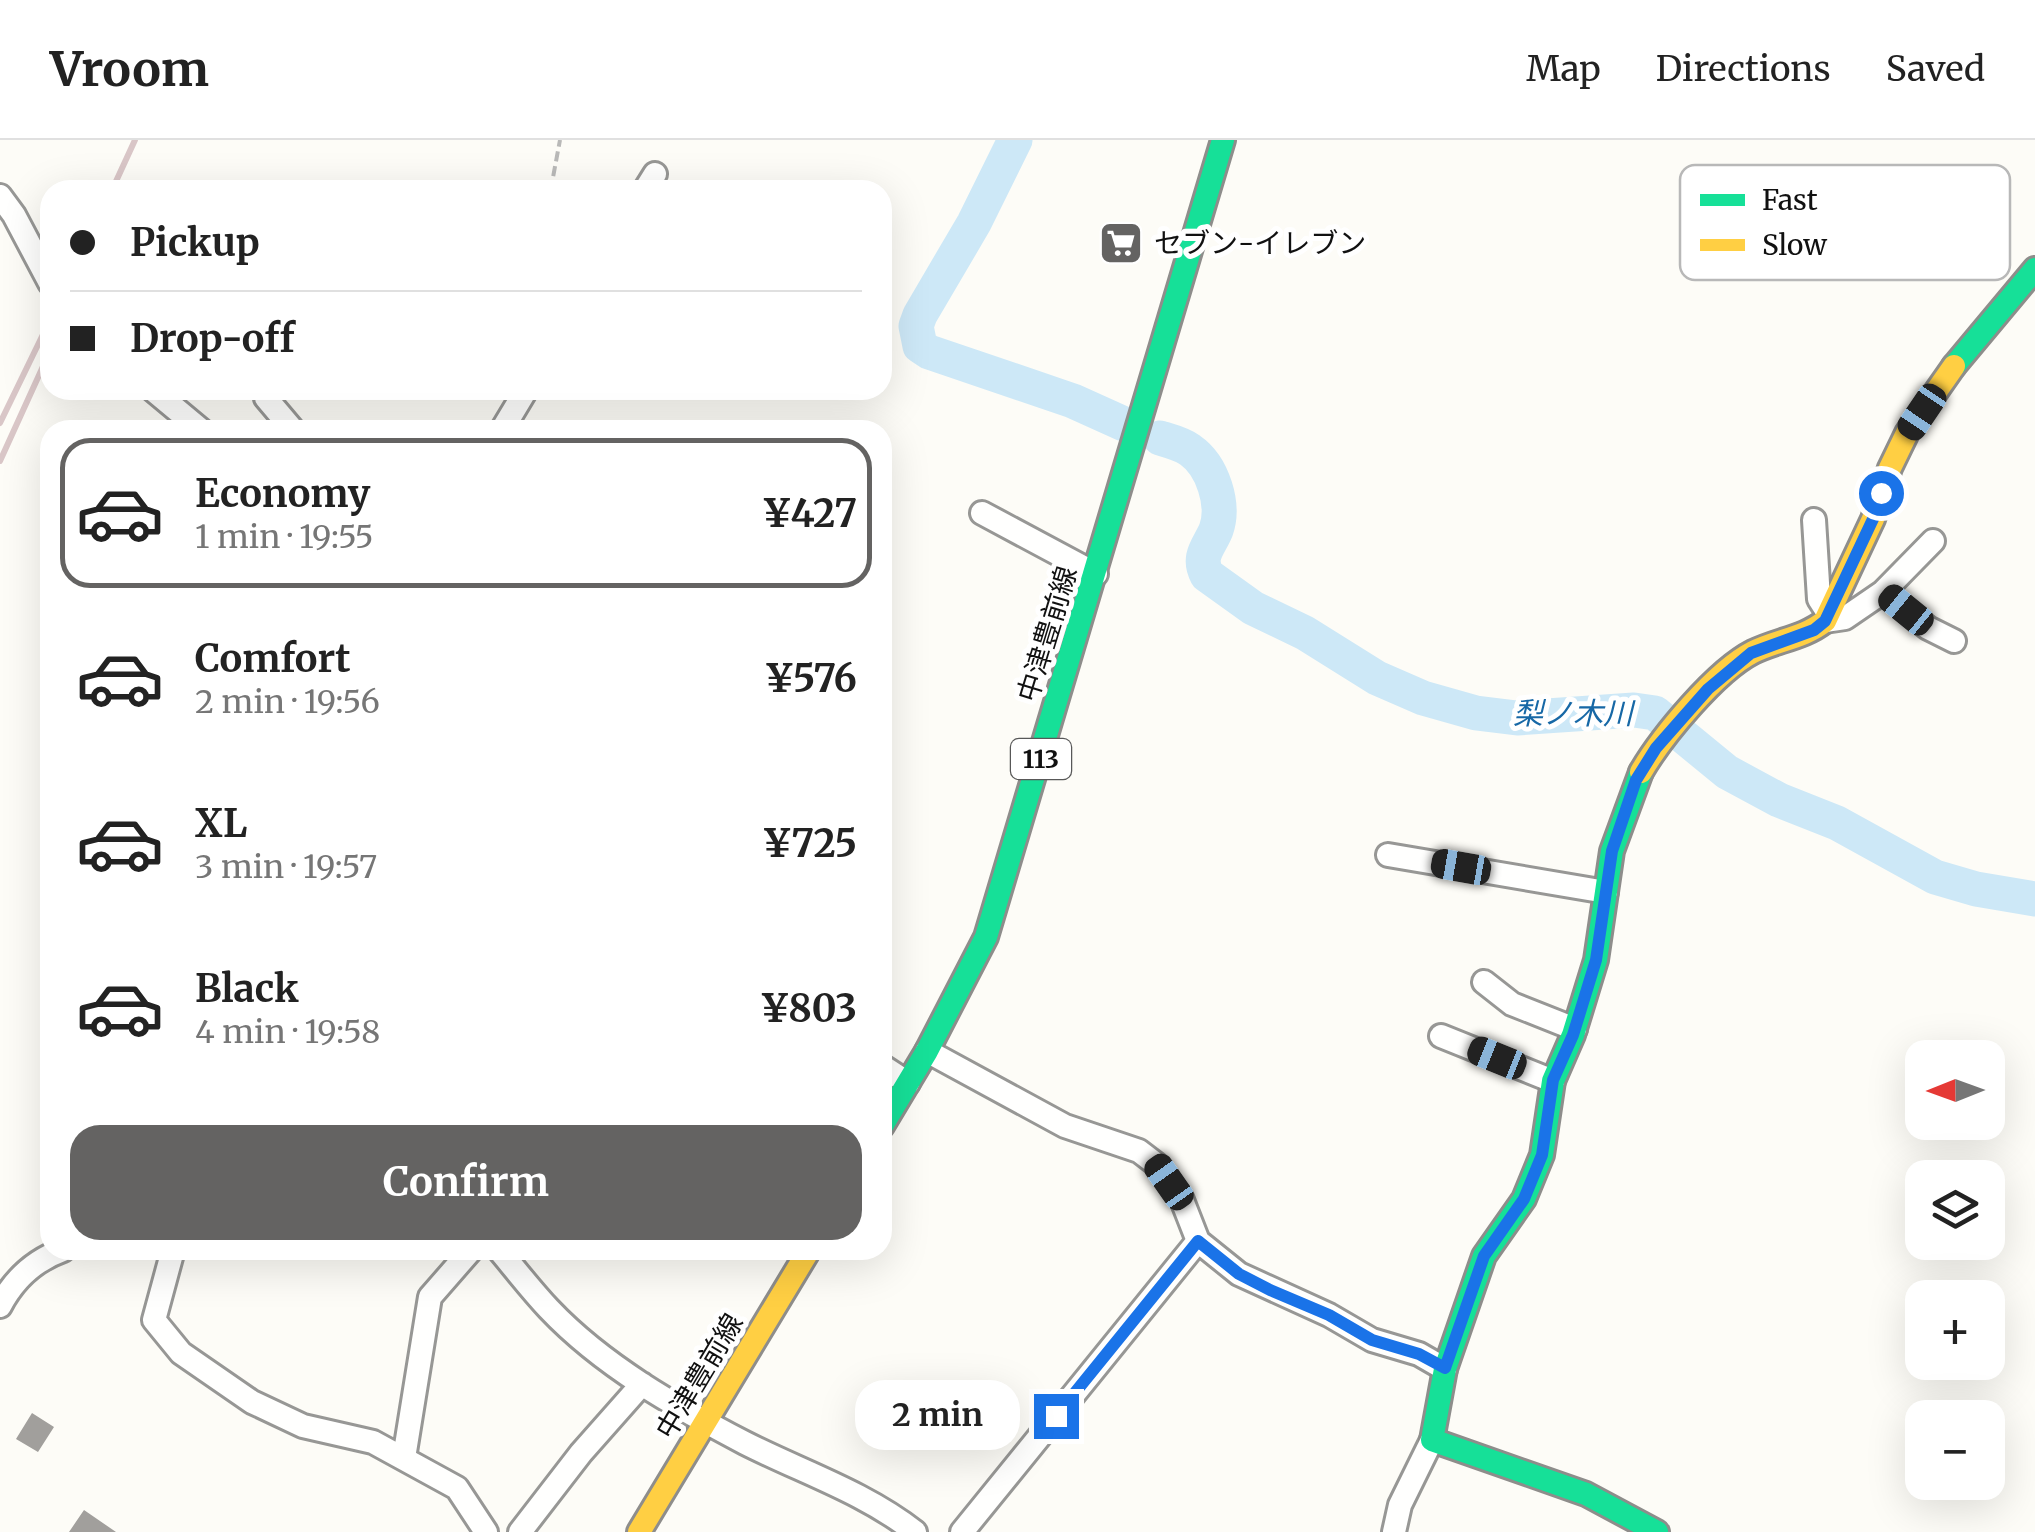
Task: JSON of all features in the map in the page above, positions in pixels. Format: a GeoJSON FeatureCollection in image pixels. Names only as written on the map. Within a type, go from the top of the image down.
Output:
{"type":"FeatureCollection","features":[{"type":"Feature","properties":{"kind":"street","name":"中津豊前線"},"geometry":{"type":"LineString","coordinates":[[892,1109],[986,937],[1223,140]]}},
{"type":"Feature","properties":{"kind":"street"},"geometry":{"type":"LineString","coordinates":[[0,196],[40,264]]}},
{"type":"Feature","properties":{"kind":"street"},"geometry":{"type":"LineString","coordinates":[[1394,1532],[1400,1505],[1432,1440],[1445,1368],[1484,1256],[1524,1199],[1542,1155],[1553,1080],[1575,1029],[1596,960],[1612,851],[1636,780],[1656,748],[1708,689],[1751,653],[1814,630],[1827,617],[1908,432],[1952,369],[2035,269]]}},
{"type":"Feature","properties":{"kind":"street"},"geometry":{"type":"LineString","coordinates":[[164,400],[189,420]]}},
{"type":"Feature","properties":{"kind":"street"},"geometry":{"type":"LineString","coordinates":[[268,400],[285,420]]}},
{"type":"Feature","properties":{"kind":"street"},"geometry":{"type":"LineString","coordinates":[[982,513],[1096,574]]}},
{"type":"Feature","properties":{"kind":"street"},"geometry":{"type":"LineString","coordinates":[[1814,520],[1819,599],[1827,617]]}},
{"type":"Feature","properties":{"kind":"street"},"geometry":{"type":"LineString","coordinates":[[1827,617],[1845,618],[1883,592],[1933,541]]}},
{"type":"Feature","properties":{"kind":"street"},"geometry":{"type":"LineString","coordinates":[[1883,592],[1928,628],[1954,642]]}},
{"type":"Feature","properties":{"kind":"street"},"geometry":{"type":"LineString","coordinates":[[1388,855],[1606,892]]}},
{"type":"Feature","properties":{"kind":"street"},"geometry":{"type":"LineString","coordinates":[[1484,982],[1512,1004],[1575,1029]]}},
{"type":"Feature","properties":{"kind":"street"},"geometry":{"type":"LineString","coordinates":[[1441,1036],[1553,1080]]}},
{"type":"Feature","properties":{"kind":"street"},"geometry":{"type":"LineString","coordinates":[[926,1051],[1066,1126],[1148,1157],[1182,1200],[1198,1241],[1239,1274],[1329,1315],[1372,1340],[1419,1354],[1445,1368]]}},
{"type":"Feature","properties":{"kind":"street"},"geometry":{"type":"LineString","coordinates":[[892,1072],[908,1082]]}},
{"type":"Feature","properties":{"kind":"street"},"geometry":{"type":"LineString","coordinates":[[962,1532],[1198,1241]]}},
{"type":"Feature","properties":{"kind":"street"},"geometry":{"type":"LineString","coordinates":[[0,1306],[9,1288],[40,1259]]}},
{"type":"Feature","properties":{"kind":"street"},"geometry":{"type":"LineString","coordinates":[[169,1260],[154,1320],[181,1353],[252,1402],[303,1426],[373,1442],[457,1488],[486,1532]]}},
{"type":"Feature","properties":{"kind":"street"},"geometry":{"type":"LineString","coordinates":[[404,1458],[430,1297],[462,1260]]}},
{"type":"Feature","properties":{"kind":"street"},"geometry":{"type":"LineString","coordinates":[[508,1260],[550,1310],[642,1384],[708,1422],[884,1508],[915,1532]]}},
{"type":"Feature","properties":{"kind":"street","name":"中津豊前線"},"geometry":{"type":"LineString","coordinates":[[639,1532],[803,1260]]}},
{"type":"Feature","properties":{"kind":"street"},"geometry":{"type":"LineString","coordinates":[[520,1532],[581,1453],[642,1384]]}},
{"type":"Feature","properties":{"kind":"street"},"geometry":{"type":"LineString","coordinates":[[1432,1440],[1586,1494],[1657,1532]]}},
{"type":"Feature","properties":{"kind":"path"},"geometry":{"type":"LineString","coordinates":[[552,180],[560,140]]}},
{"type":"Feature","properties":{"kind":"building"},"geometry":{"type":"Polygon","coordinates":[[[32,1413],[54,1427],[38,1452],[16,1439],[32,1413]]]}},
{"type":"Feature","properties":{"kind":"building"},"geometry":{"type":"Polygon","coordinates":[[[84,1510],[116,1532],[69,1532],[84,1510]]]}},
{"type":"Feature","properties":{"kind":"waterway","name":"梨ノ木川"},"geometry":{"type":"LineString","coordinates":[[1015,140],[974,223],[920,315],[916,326],[920,346],[1073,401],[1124,424]]}},
{"type":"Feature","properties":{"kind":"waterway","name":"梨ノ木川"},"geometry":{"type":"LineString","coordinates":[[1160,438],[1183,446],[1198,457],[1215,487],[1219,509],[1216,530],[1204,557],[1207,575],[1253,608],[1305,633],[1377,678],[1423,698],[1476,713],[1517,718],[1634,710],[1655,713],[1727,772],[1779,800],[1837,823],[1935,877],[2035,899]]}},
{"type":"Feature","properties":{"kind":"railway"},"geometry":{"type":"LineString","coordinates":[[117,180],[135,140]]}},
{"type":"Feature","properties":{"kind":"railway"},"geometry":{"type":"LineString","coordinates":[[0,423],[40,341]]}},
{"type":"Feature","properties":{"kind":"railway"},"geometry":{"type":"LineString","coordinates":[[0,461],[40,373]]}},
{"type":"Feature","properties":{"kind":"traffic: fast"},"geometry":{"type":"LineString","coordinates":[[892,1109],[986,937],[1223,140]]}},
{"type":"Feature","properties":{"kind":"traffic: fast"},"geometry":{"type":"LineString","coordinates":[[1954,366],[2035,269]]}},
{"type":"Feature","properties":{"kind":"traffic: fast"},"geometry":{"type":"LineString","coordinates":[[1641,772],[1612,851],[1596,960],[1573,1035],[1553,1081],[1542,1155],[1524,1199],[1484,1256],[1445,1369],[1432,1440],[1586,1494],[1657,1532]]}},
{"type":"Feature","properties":{"kind":"traffic: slow"},"geometry":{"type":"LineString","coordinates":[[1641,772],[1676,723],[1738,661],[1825,621],[1873,519],[1907,433],[1954,366]]}},
{"type":"Feature","properties":{"kind":"traffic: slow"},"geometry":{"type":"LineString","coordinates":[[639,1532],[803,1260]]}},
{"type":"Feature","properties":{"kind":"place","name":"セブン-イレブン"},"geometry":{"type":"Point","coordinates":[1121,243]}},
{"type":"Feature","properties":{"kind":"route"},"geometry":{"type":"LineString","coordinates":[[1056,1416],[1198,1241],[1239,1274],[1270,1290],[1329,1315],[1372,1340],[1419,1354],[1445,1368],[1484,1256],[1524,1199],[1542,1155],[1553,1080],[1573,1035],[1596,960],[1612,851],[1636,780],[1656,748],[1708,689],[1751,653],[1814,630],[1825,621],[1873,519],[1881,493]]}}]}
